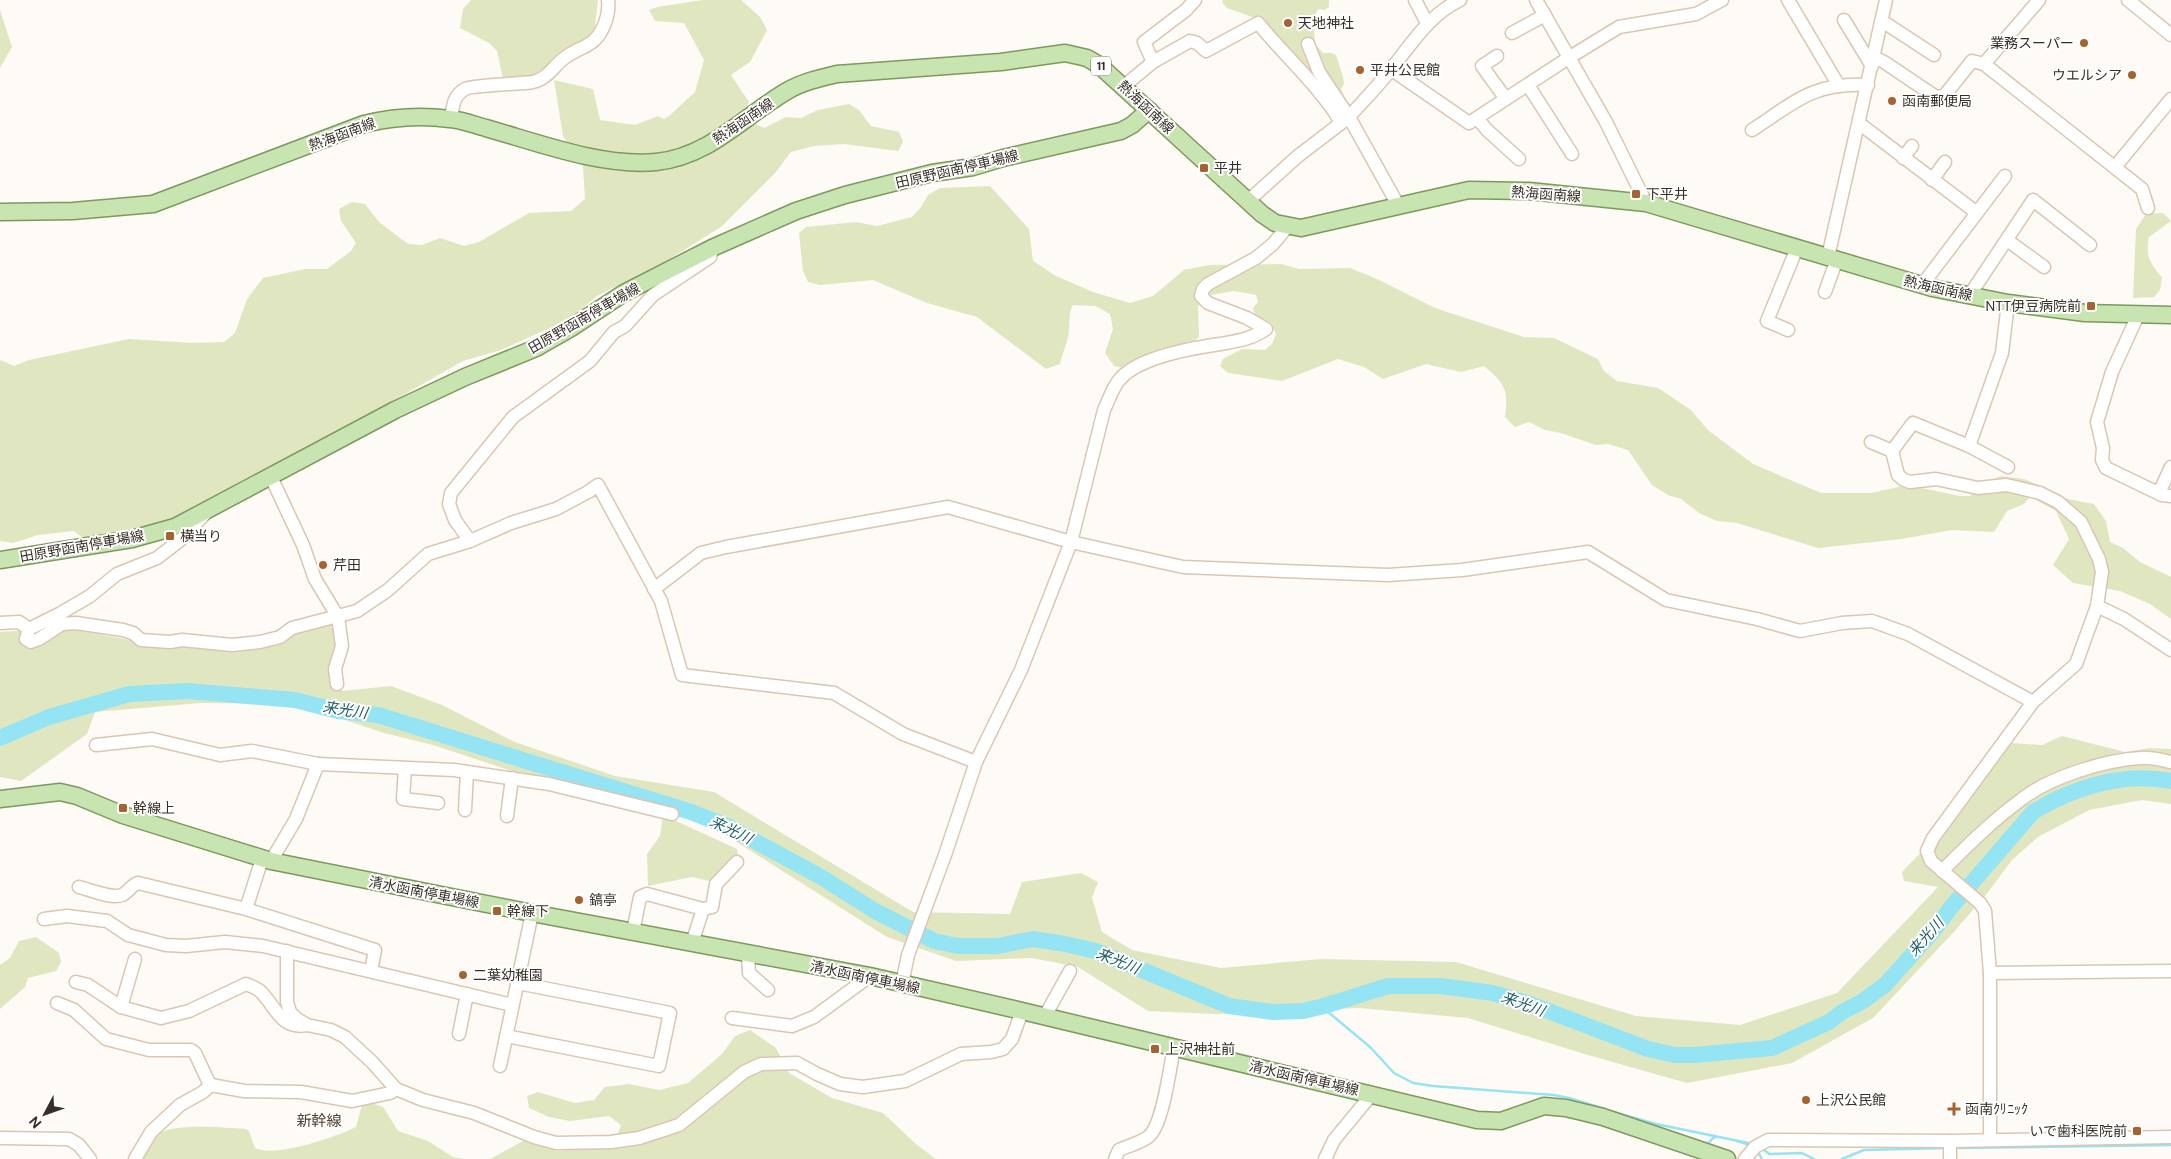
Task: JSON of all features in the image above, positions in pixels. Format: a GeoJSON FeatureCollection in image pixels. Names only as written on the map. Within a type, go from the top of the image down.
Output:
{"type":"FeatureCollection","features":[{"type":"Feature","properties":{"kind":"main road","name":"熱海函南線"},"geometry":{"type":"LineString","coordinates":[[0,212],[73,211],[153,204],[364,124],[389,118],[451,119],[614,161],[656,162],[686,156],[723,136],[788,90],[837,74],[1001,62],[1065,53],[1087,58],[1099,65],[1248,202],[1275,223],[1287,227],[1313,226],[1469,190],[1529,191],[1646,203],[1922,285],[1969,296],[2085,313],[2171,315]]}},
{"type":"Feature","properties":{"kind":"main road","name":"田原野函南停車場線"},"geometry":{"type":"LineString","coordinates":[[8,559],[162,532],[271,478],[395,410],[465,377],[536,348],[624,294],[712,248],[796,210],[845,195],[932,173],[972,167],[1121,131],[1132,125],[1149,110]]}},
{"type":"Feature","properties":{"kind":"main road","name":"清水函南停車場線"},"geometry":{"type":"LineString","coordinates":[[0,799],[60,792],[77,796],[123,815],[266,860],[532,914],[870,976],[1493,1122],[1544,1106],[1566,1108],[1603,1117],[1726,1159]]}},
{"type":"Feature","properties":{"kind":"street"},"geometry":{"type":"LineString","coordinates":[[451,119],[454,99],[466,88],[535,82],[548,75],[564,58],[594,42],[601,34],[607,15],[608,0]]}},
{"type":"Feature","properties":{"kind":"street"},"geometry":{"type":"LineString","coordinates":[[1153,62],[1144,42],[1186,10],[1195,0]]}},
{"type":"Feature","properties":{"kind":"street"},"geometry":{"type":"LineString","coordinates":[[1415,0],[1427,23]]}},
{"type":"Feature","properties":{"kind":"street"},"geometry":{"type":"LineString","coordinates":[[1248,202],[1298,156],[1345,120],[1391,70],[1427,23],[1443,9],[1460,0]]}},
{"type":"Feature","properties":{"kind":"street"},"geometry":{"type":"LineString","coordinates":[[1536,0],[1614,136],[1646,203]]}},
{"type":"Feature","properties":{"kind":"street"},"geometry":{"type":"LineString","coordinates":[[1391,70],[1469,123],[1570,57],[1620,27],[1696,14],[1722,0]]}},
{"type":"Feature","properties":{"kind":"street"},"geometry":{"type":"LineString","coordinates":[[1788,0],[1839,86]]}},
{"type":"Feature","properties":{"kind":"street"},"geometry":{"type":"LineString","coordinates":[[1824,292],[1833,258],[1886,0]]}},
{"type":"Feature","properties":{"kind":"street"},"geometry":{"type":"LineString","coordinates":[[1984,64],[2039,0]]}},
{"type":"Feature","properties":{"kind":"street"},"geometry":{"type":"LineString","coordinates":[[2128,0],[2171,35]]}},
{"type":"Feature","properties":{"kind":"street"},"geometry":{"type":"LineString","coordinates":[[1512,33],[1545,15]]}},
{"type":"Feature","properties":{"kind":"street"},"geometry":{"type":"LineString","coordinates":[[1844,20],[1873,62]]}},
{"type":"Feature","properties":{"kind":"street"},"geometry":{"type":"LineString","coordinates":[[1882,21],[1934,55]]}},
{"type":"Feature","properties":{"kind":"street"},"geometry":{"type":"LineString","coordinates":[[1124,86],[1153,62],[1190,41],[1197,43],[1206,51],[1258,23],[1272,41],[1345,120]]}},
{"type":"Feature","properties":{"kind":"street"},"geometry":{"type":"LineString","coordinates":[[1308,44],[1319,72],[1345,120],[1398,205]]}},
{"type":"Feature","properties":{"kind":"street"},"geometry":{"type":"LineString","coordinates":[[1497,56],[1482,66],[1506,99]]}},
{"type":"Feature","properties":{"kind":"street"},"geometry":{"type":"LineString","coordinates":[[1873,62],[1884,62],[1936,97],[1944,96],[1972,61],[1984,64],[2142,189],[2148,208]]}},
{"type":"Feature","properties":{"kind":"street"},"geometry":{"type":"LineString","coordinates":[[1528,85],[1572,154]]}},
{"type":"Feature","properties":{"kind":"street"},"geometry":{"type":"LineString","coordinates":[[1752,130],[1807,94],[1839,86],[1868,85]]}},
{"type":"Feature","properties":{"kind":"street"},"geometry":{"type":"LineString","coordinates":[[2116,167],[2171,99]]}},
{"type":"Feature","properties":{"kind":"street"},"geometry":{"type":"LineString","coordinates":[[1478,118],[1486,130],[1519,159]]}},
{"type":"Feature","properties":{"kind":"street"},"geometry":{"type":"LineString","coordinates":[[1860,124],[1977,213]]}},
{"type":"Feature","properties":{"kind":"street"},"geometry":{"type":"LineString","coordinates":[[1903,158],[1912,146]]}},
{"type":"Feature","properties":{"kind":"street"},"geometry":{"type":"LineString","coordinates":[[1932,180],[1945,162]]}},
{"type":"Feature","properties":{"kind":"street"},"geometry":{"type":"LineString","coordinates":[[1922,285],[2005,176]]}},
{"type":"Feature","properties":{"kind":"street"},"geometry":{"type":"LineString","coordinates":[[1969,296],[2033,200],[2090,245]]}},
{"type":"Feature","properties":{"kind":"street"},"geometry":{"type":"LineString","coordinates":[[902,984],[908,955],[976,762],[1021,670],[1071,542],[1104,410],[1120,379],[1134,368],[1156,359],[1209,345],[1253,337],[1266,328],[1247,318],[1208,303],[1201,296],[1203,289],[1208,284],[1256,258],[1273,244],[1287,227]]}},
{"type":"Feature","properties":{"kind":"street"},"geometry":{"type":"LineString","coordinates":[[2007,240],[2044,267]]}},
{"type":"Feature","properties":{"kind":"street"},"geometry":{"type":"LineString","coordinates":[[470,541],[455,520],[449,504],[451,493],[456,485],[469,473],[513,417],[590,361],[614,332],[625,326],[653,295],[710,256],[712,248]]}},
{"type":"Feature","properties":{"kind":"street"},"geometry":{"type":"LineString","coordinates":[[1788,330],[1767,321],[1797,248]]}},
{"type":"Feature","properties":{"kind":"street"},"geometry":{"type":"LineString","coordinates":[[1969,446],[2002,354],[2008,303]]}},
{"type":"Feature","properties":{"kind":"street"},"geometry":{"type":"LineString","coordinates":[[2138,315],[2112,372],[2097,422],[2102,441],[2102,460],[2106,468],[2165,495],[2171,467]]}},
{"type":"Feature","properties":{"kind":"street"},"geometry":{"type":"LineString","coordinates":[[1892,451],[1913,423],[1969,446],[2008,467]]}},
{"type":"Feature","properties":{"kind":"street"},"geometry":{"type":"LineString","coordinates":[[1871,442],[1892,451]]}},
{"type":"Feature","properties":{"kind":"street"},"geometry":{"type":"LineString","coordinates":[[1892,451],[1898,475],[1910,482],[1936,479],[1978,488],[2006,485],[2040,494],[2058,502],[2081,522],[2099,559],[2102,572],[2101,590],[2097,606],[2076,664],[2033,702],[1933,838],[1928,851],[1931,860],[1944,874],[1980,903],[1986,911],[1990,974],[1990,1139]]}},
{"type":"Feature","properties":{"kind":"street"},"geometry":{"type":"LineString","coordinates":[[271,478],[302,545],[315,579],[338,617],[342,646],[335,669],[336,684]]}},
{"type":"Feature","properties":{"kind":"street"},"geometry":{"type":"LineString","coordinates":[[209,510],[178,541],[157,558],[117,574],[90,596],[29,629],[26,639],[31,642],[40,639],[62,624],[76,623],[123,630],[142,640],[170,642],[182,640],[232,645],[260,642],[280,637],[292,628],[358,611],[388,590],[428,554],[470,541],[511,523],[556,509],[598,485],[660,601],[682,675],[834,693],[902,734],[976,762]]}},
{"type":"Feature","properties":{"kind":"street"},"geometry":{"type":"LineString","coordinates":[[654,589],[701,553],[948,507],[1071,542],[1182,567],[1388,575],[1462,570],[1588,552],[1666,600],[1757,619],[1800,631],[1872,621],[1908,634],[2033,702]]}},
{"type":"Feature","properties":{"kind":"street"},"geometry":{"type":"LineString","coordinates":[[0,550],[8,559]]}},
{"type":"Feature","properties":{"kind":"street"},"geometry":{"type":"LineString","coordinates":[[2097,606],[2124,619],[2171,650]]}},
{"type":"Feature","properties":{"kind":"street"},"geometry":{"type":"LineString","coordinates":[[0,624],[19,622],[29,629]]}},
{"type":"Feature","properties":{"kind":"street"},"geometry":{"type":"LineString","coordinates":[[96,745],[152,739],[220,755],[252,751],[318,764],[467,772],[549,784],[672,814]]}},
{"type":"Feature","properties":{"kind":"street"},"geometry":{"type":"LineString","coordinates":[[1944,874],[1965,848],[2023,798],[2069,773],[2115,761],[2143,757],[2171,762]]}},
{"type":"Feature","properties":{"kind":"street"},"geometry":{"type":"LineString","coordinates":[[246,909],[266,860],[296,819],[318,764]]}},
{"type":"Feature","properties":{"kind":"street"},"geometry":{"type":"LineString","coordinates":[[405,768],[404,798],[438,803]]}},
{"type":"Feature","properties":{"kind":"street"},"geometry":{"type":"LineString","coordinates":[[465,810],[467,772]]}},
{"type":"Feature","properties":{"kind":"street"},"geometry":{"type":"LineString","coordinates":[[507,816],[512,778]]}},
{"type":"Feature","properties":{"kind":"street"},"geometry":{"type":"LineString","coordinates":[[633,932],[640,897],[646,894],[703,909],[712,907],[716,884],[737,862]]}},
{"type":"Feature","properties":{"kind":"street"},"geometry":{"type":"LineString","coordinates":[[79,887],[117,896],[128,892],[134,884],[138,883],[246,909],[375,950],[371,971]]}},
{"type":"Feature","properties":{"kind":"street"},"geometry":{"type":"LineString","coordinates":[[692,943],[703,909]]}},
{"type":"Feature","properties":{"kind":"street"},"geometry":{"type":"LineString","coordinates":[[500,1066],[532,914]]}},
{"type":"Feature","properties":{"kind":"street"},"geometry":{"type":"LineString","coordinates":[[44,919],[67,916],[106,921],[128,935],[166,945],[186,946],[225,942],[287,951],[512,1005]]}},
{"type":"Feature","properties":{"kind":"street"},"geometry":{"type":"LineString","coordinates":[[287,951],[286,1002],[290,1012],[306,1024],[331,1030],[345,1037],[372,1062],[396,1089],[423,1100],[474,1113],[534,1137],[556,1143],[612,1142],[639,1138],[679,1125],[744,1072],[761,1064],[797,1063],[840,1084],[863,1087],[905,1081],[961,1054],[991,1052],[1002,1049],[1012,1040],[1022,1011]]}},
{"type":"Feature","properties":{"kind":"street"},"geometry":{"type":"LineString","coordinates":[[748,954],[749,973],[768,990]]}},
{"type":"Feature","properties":{"kind":"street"},"geometry":{"type":"LineString","coordinates":[[121,1007],[135,959]]}},
{"type":"Feature","properties":{"kind":"street"},"geometry":{"type":"LineString","coordinates":[[1045,1016],[1070,970]]}},
{"type":"Feature","properties":{"kind":"street"},"geometry":{"type":"LineString","coordinates":[[1990,974],[2171,972]]}},
{"type":"Feature","properties":{"kind":"street"},"geometry":{"type":"LineString","coordinates":[[732,1018],[792,1026],[814,1017],[870,976]]}},
{"type":"Feature","properties":{"kind":"street"},"geometry":{"type":"LineString","coordinates":[[76,982],[88,985],[121,1007],[161,1018],[189,1011],[246,984],[261,992],[291,1026],[297,1027],[306,1024]]}},
{"type":"Feature","properties":{"kind":"street"},"geometry":{"type":"LineString","coordinates":[[506,1036],[659,1066],[670,1013],[518,983]]}},
{"type":"Feature","properties":{"kind":"street"},"geometry":{"type":"LineString","coordinates":[[459,1034],[467,994]]}},
{"type":"Feature","properties":{"kind":"street"},"geometry":{"type":"LineString","coordinates":[[57,1003],[66,1005],[74,1010],[106,1039],[148,1050],[191,1050],[196,1053],[210,1085]]}},
{"type":"Feature","properties":{"kind":"street"},"geometry":{"type":"LineString","coordinates":[[1115,1159],[1119,1150],[1147,1138],[1154,1131],[1161,1110],[1174,1047]]}},
{"type":"Feature","properties":{"kind":"street"},"geometry":{"type":"LineString","coordinates":[[210,1085],[244,1091],[301,1092],[352,1101],[390,1093],[396,1089]]}},
{"type":"Feature","properties":{"kind":"street"},"geometry":{"type":"LineString","coordinates":[[135,1159],[151,1132],[157,1126],[180,1105],[203,1092],[210,1085]]}},
{"type":"Feature","properties":{"kind":"street"},"geometry":{"type":"LineString","coordinates":[[1325,1159],[1334,1140],[1372,1094]]}},
{"type":"Feature","properties":{"kind":"street"},"geometry":{"type":"LineString","coordinates":[[1745,1159],[1754,1147],[1764,1140],[2171,1137]]}},
{"type":"Feature","properties":{"kind":"street"},"geometry":{"type":"LineString","coordinates":[[0,1138],[69,1139],[79,1145],[90,1159]]}},
{"type":"Feature","properties":{"kind":"street"},"geometry":{"type":"LineString","coordinates":[[1950,1140],[1950,1156]]}},
{"type":"Feature","properties":{"kind":"green space"},"geometry":{"type":"Polygon","coordinates":[[[471,0],[598,0],[594,35],[530,80],[503,79],[497,51],[489,43],[460,28],[463,9],[471,0]]]}},
{"type":"Feature","properties":{"kind":"green space"},"geometry":{"type":"Polygon","coordinates":[[[703,0],[741,0],[760,17],[767,30],[750,62],[731,75],[749,102],[747,111],[753,123],[764,128],[786,117],[801,118],[818,110],[849,104],[859,110],[871,126],[899,132],[903,142],[898,151],[844,144],[814,146],[791,152],[775,173],[721,227],[666,261],[597,296],[570,319],[501,350],[463,361],[254,480],[181,515],[131,534],[85,540],[74,531],[38,535],[13,543],[0,541],[0,360],[14,366],[29,360],[129,339],[194,343],[224,342],[235,333],[247,299],[263,278],[305,269],[327,269],[351,251],[356,243],[341,221],[339,209],[352,202],[365,204],[379,222],[408,244],[422,245],[440,238],[464,246],[479,242],[529,213],[571,211],[585,199],[583,166],[563,136],[554,80],[593,89],[600,120],[635,125],[658,116],[664,119],[695,92],[704,60],[684,23],[655,21],[649,10],[703,0]]]}},
{"type":"Feature","properties":{"kind":"green space"},"geometry":{"type":"Polygon","coordinates":[[[1223,0],[1329,0],[1329,7],[1325,10],[1319,9],[1315,16],[1315,44],[1323,53],[1336,55],[1343,77],[1344,84],[1341,89],[1346,105],[1341,109],[1258,19],[1227,8],[1222,2],[1223,0]]]}},
{"type":"Feature","properties":{"kind":"green space"},"geometry":{"type":"Polygon","coordinates":[[[0,10],[12,47],[0,68],[0,10]]]}},
{"type":"Feature","properties":{"kind":"green space"},"geometry":{"type":"Polygon","coordinates":[[[990,186],[1029,229],[1033,261],[1056,276],[1093,292],[1130,303],[1153,296],[1184,270],[1209,265],[1281,264],[1299,269],[1350,268],[1377,279],[1435,308],[1524,337],[1554,338],[1598,359],[1604,371],[1617,381],[1658,388],[1691,410],[1708,430],[1753,464],[1821,493],[1871,493],[1907,485],[1960,496],[1970,496],[1989,481],[2001,476],[2024,479],[2048,489],[2063,498],[2094,504],[2106,521],[2110,542],[2123,548],[2140,562],[2171,577],[2171,619],[2150,604],[2120,591],[2073,583],[2053,565],[2069,539],[2056,511],[2030,497],[2024,504],[2007,511],[1994,532],[1952,530],[1901,539],[1818,548],[1737,523],[1717,521],[1699,513],[1681,499],[1668,495],[1652,485],[1628,450],[1608,444],[1596,445],[1561,433],[1545,430],[1529,422],[1515,427],[1505,417],[1506,400],[1504,387],[1484,366],[1461,372],[1426,364],[1383,379],[1364,367],[1338,359],[1282,381],[1228,373],[1220,366],[1223,359],[1242,349],[1265,350],[1272,344],[1276,334],[1271,323],[1255,316],[1253,308],[1258,302],[1256,295],[1234,291],[1211,295],[1198,306],[1199,337],[1193,342],[1123,368],[1114,366],[1105,353],[1113,329],[1110,314],[1096,306],[1073,305],[1070,313],[1068,337],[1060,364],[1046,369],[977,317],[927,303],[873,280],[820,285],[808,282],[803,271],[799,233],[806,227],[856,222],[877,226],[912,217],[928,195],[940,188],[990,186]]]}},
{"type":"Feature","properties":{"kind":"green space"},"geometry":{"type":"Polygon","coordinates":[[[2163,213],[2171,221],[2149,237],[2148,250],[2152,263],[2162,278],[2160,290],[2154,297],[2133,298],[2136,229],[2146,214],[2163,213]]]}},
{"type":"Feature","properties":{"kind":"green space"},"geometry":{"type":"Polygon","coordinates":[[[333,621],[342,691],[391,686],[442,705],[515,742],[615,776],[714,792],[913,912],[1010,914],[1022,882],[1081,873],[1098,882],[1092,898],[1102,932],[1132,950],[1221,968],[1321,959],[1456,962],[1636,1016],[1740,1025],[1837,993],[1938,887],[1904,881],[1902,872],[1965,807],[2011,743],[2042,745],[2062,736],[2125,752],[2150,748],[2171,749],[2171,804],[2142,800],[2089,810],[2038,837],[2012,860],[1985,896],[1952,934],[1873,1018],[1792,1063],[1687,1083],[1468,1018],[1360,1008],[1216,1014],[1148,1011],[1078,967],[1032,958],[956,961],[887,937],[705,822],[635,802],[557,786],[433,745],[384,733],[297,704],[201,703],[95,712],[87,734],[21,781],[0,777],[0,632],[64,628],[153,644],[271,645],[296,631],[333,621]]]}},
{"type":"Feature","properties":{"kind":"green space"},"geometry":{"type":"Polygon","coordinates":[[[663,815],[737,849],[738,856],[709,881],[692,877],[648,886],[647,854],[660,836],[663,815]]]}},
{"type":"Feature","properties":{"kind":"green space"},"geometry":{"type":"Polygon","coordinates":[[[36,937],[59,953],[61,962],[56,971],[28,978],[25,987],[0,1009],[0,965],[10,958],[19,941],[36,937]]]}},
{"type":"Feature","properties":{"kind":"green space"},"geometry":{"type":"Polygon","coordinates":[[[750,1030],[776,1048],[789,1073],[832,1098],[883,1113],[917,1145],[936,1159],[490,1159],[523,1141],[559,1151],[599,1146],[617,1136],[621,1125],[609,1116],[570,1121],[549,1117],[529,1108],[527,1096],[538,1092],[575,1103],[594,1100],[605,1087],[629,1084],[659,1090],[688,1083],[722,1054],[735,1036],[750,1030]]]}},
{"type":"Feature","properties":{"kind":"green space"},"geometry":{"type":"Polygon","coordinates":[[[369,1102],[383,1107],[398,1131],[428,1141],[453,1157],[463,1159],[140,1159],[154,1136],[162,1132],[185,1127],[246,1129],[249,1131],[255,1148],[264,1150],[306,1145],[356,1127],[362,1105],[369,1102]]]}},
{"type":"Feature","properties":{"kind":"waterway","name":"来光川"},"geometry":{"type":"LineString","coordinates":[[0,738],[49,717],[129,694],[188,691],[295,700],[338,711],[378,715],[691,812],[729,827],[821,877],[875,911],[934,941],[958,946],[998,946],[1033,939],[1065,944],[1096,951],[1229,1006],[1273,1012],[1303,1011],[1388,986],[1441,986],[1493,993],[1530,1004],[1648,1049],[1675,1055],[1772,1048],[1829,1022],[1886,984],[2033,812],[2065,795],[2099,784],[2135,779],[2171,781]]}},
{"type":"Feature","properties":{"kind":"waterway"},"geometry":{"type":"LineString","coordinates":[[1324,1006],[1327,1011],[1370,1047],[1394,1073],[1413,1083],[1554,1095],[1605,1109]]}},
{"type":"Feature","properties":{"kind":"waterway"},"geometry":{"type":"LineString","coordinates":[[1610,1111],[1656,1124],[1753,1144]]}},
{"type":"Feature","properties":{"kind":"waterway"},"geometry":{"type":"LineString","coordinates":[[1706,1146],[1716,1137]]}},
{"type":"Feature","properties":{"kind":"waterway"},"geometry":{"type":"LineString","coordinates":[[1737,1141],[1750,1145]]}},
{"type":"Feature","properties":{"kind":"waterway"},"geometry":{"type":"LineString","coordinates":[[1954,1148],[2171,1145]]}},
{"type":"Feature","properties":{"kind":"waterway"},"geometry":{"type":"LineString","coordinates":[[1842,1159],[1864,1150],[1946,1148]]}},
{"type":"Feature","properties":{"kind":"waterway"},"geometry":{"type":"LineString","coordinates":[[1763,1149],[1769,1154],[1802,1153],[1814,1159]]}},
{"type":"Feature","properties":{"kind":"waterway"},"geometry":{"type":"LineString","coordinates":[[1757,1150],[1762,1159]]}},
{"type":"Feature","properties":{"kind":"place","name":"天地神社"},"geometry":{"type":"Point","coordinates":[1288,23]}},
{"type":"Feature","properties":{"kind":"place","name":"業務スーパー"},"geometry":{"type":"Point","coordinates":[2084,43]}},
{"type":"Feature","properties":{"kind":"place","name":"平井公民館"},"geometry":{"type":"Point","coordinates":[1360,70]}},
{"type":"Feature","properties":{"kind":"place","name":"ウエルシア"},"geometry":{"type":"Point","coordinates":[2132,75]}},
{"type":"Feature","properties":{"kind":"place","name":"函南郵便局"},"geometry":{"type":"Point","coordinates":[1892,101]}},
{"type":"Feature","properties":{"kind":"place","name":"平井"},"geometry":{"type":"Point","coordinates":[1204,168]}},
{"type":"Feature","properties":{"kind":"place","name":"下平井"},"geometry":{"type":"Point","coordinates":[1636,194]}},
{"type":"Feature","properties":{"kind":"place","name":"NTT伊豆病院前"},"geometry":{"type":"Point","coordinates":[2091,306]}},
{"type":"Feature","properties":{"kind":"place","name":"横当り"},"geometry":{"type":"Point","coordinates":[170,536]}},
{"type":"Feature","properties":{"kind":"place","name":"芹田"},"geometry":{"type":"Point","coordinates":[323,565]}},
{"type":"Feature","properties":{"kind":"place","name":"幹線上"},"geometry":{"type":"Point","coordinates":[123,808]}},
{"type":"Feature","properties":{"kind":"place","name":"鎬亭"},"geometry":{"type":"Point","coordinates":[579,900]}},
{"type":"Feature","properties":{"kind":"place","name":"幹線下"},"geometry":{"type":"Point","coordinates":[497,911]}},
{"type":"Feature","properties":{"kind":"place","name":"二葉幼稚園"},"geometry":{"type":"Point","coordinates":[463,975]}},
{"type":"Feature","properties":{"kind":"place","name":"上沢神社前"},"geometry":{"type":"Point","coordinates":[1155,1049]}},
{"type":"Feature","properties":{"kind":"place","name":"上沢公民館"},"geometry":{"type":"Point","coordinates":[1806,1100]}},
{"type":"Feature","properties":{"kind":"place","name":"函南ｸﾘﾆｯｸ"},"geometry":{"type":"Point","coordinates":[1954,1109]}},
{"type":"Feature","properties":{"kind":"place","name":"いで歯科医院前"},"geometry":{"type":"Point","coordinates":[2137,1131]}},
{"type":"Feature","properties":{"kind":"district","name":"新幹線"},"geometry":{"type":"Point","coordinates":[319,1121]}}]}
